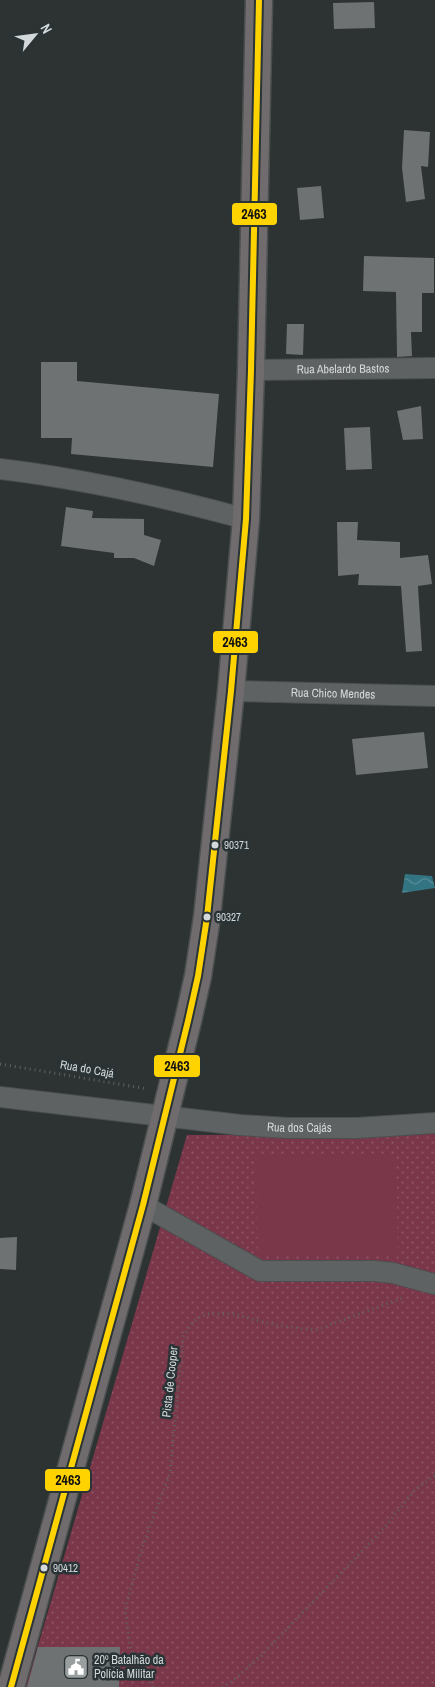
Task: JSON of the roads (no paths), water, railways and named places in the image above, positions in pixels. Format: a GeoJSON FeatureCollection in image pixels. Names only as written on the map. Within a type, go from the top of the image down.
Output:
{"type":"FeatureCollection","features":[{"type":"Feature","properties":{"kind":"main road"},"geometry":{"type":"LineString","coordinates":[[11,1687],[143,1205],[198,976],[207,917],[231,691],[246,519],[260,0]]}},
{"type":"Feature","properties":{"kind":"street","name":"Rua Abelardo Bastos"},"geometry":{"type":"LineString","coordinates":[[251,370],[435,368]]}},
{"type":"Feature","properties":{"kind":"street"},"geometry":{"type":"LineString","coordinates":[[0,469],[158,496],[246,519]]}},
{"type":"Feature","properties":{"kind":"street","name":"Rua Chico Mendes"},"geometry":{"type":"LineString","coordinates":[[231,691],[435,696]]}},
{"type":"Feature","properties":{"kind":"street","name":"Rua dos Cajás"},"geometry":{"type":"LineString","coordinates":[[0,1098],[168,1104],[240,1125],[287,1128],[357,1128],[435,1123]]}},
{"type":"Feature","properties":{"kind":"street"},"geometry":{"type":"LineString","coordinates":[[143,1205],[260,1271],[374,1271],[434,1284]]}},
{"type":"Feature","properties":{"kind":"water"},"geometry":{"type":"Polygon","coordinates":[[[405,874],[432,876],[435,888],[402,893],[405,874]]]}},
{"type":"Feature","properties":{"kind":"place","name":"90371"},"geometry":{"type":"Point","coordinates":[215,845]}},
{"type":"Feature","properties":{"kind":"place","name":"90327"},"geometry":{"type":"Point","coordinates":[207,917]}},
{"type":"Feature","properties":{"kind":"place","name":"90412"},"geometry":{"type":"Point","coordinates":[44,1568]}},
{"type":"Feature","properties":{"kind":"place","name":"20º Batalhão da Polícia Militar"},"geometry":{"type":"Point","coordinates":[76,1667]}}]}
